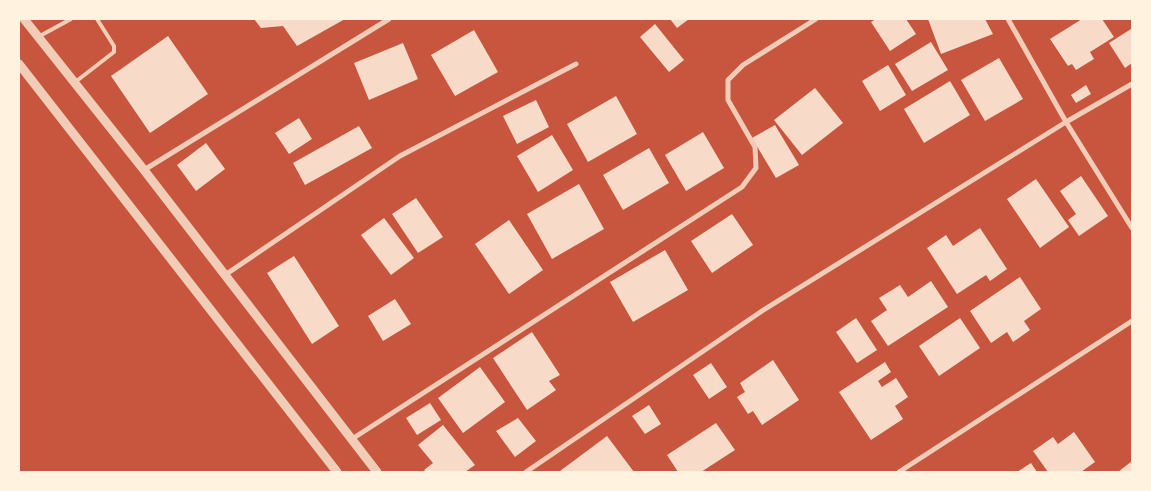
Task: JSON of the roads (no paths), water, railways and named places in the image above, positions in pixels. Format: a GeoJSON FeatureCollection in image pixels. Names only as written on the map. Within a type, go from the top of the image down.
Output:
{"type":"FeatureCollection","features":[{"type":"Feature","properties":{"kind":"street"},"geometry":{"type":"LineString","coordinates":[[25,19],[377,472]]}},
{"type":"Feature","properties":{"kind":"street"},"geometry":{"type":"LineString","coordinates":[[144,170],[389,19]]}},
{"type":"Feature","properties":{"kind":"street"},"geometry":{"type":"LineString","coordinates":[[352,440],[742,187],[756,168],[755,148],[728,100],[728,80],[743,65],[816,19]]}},
{"type":"Feature","properties":{"kind":"street"},"geometry":{"type":"LineString","coordinates":[[1008,19],[1066,122],[1132,228]]}},
{"type":"Feature","properties":{"kind":"street"},"geometry":{"type":"LineString","coordinates":[[19,64],[337,472]]}},
{"type":"Feature","properties":{"kind":"street"},"geometry":{"type":"LineString","coordinates":[[225,276],[400,156],[576,64]]}},
{"type":"Feature","properties":{"kind":"street"},"geometry":{"type":"LineString","coordinates":[[526,472],[762,311],[1066,122],[1132,84]]}},
{"type":"Feature","properties":{"kind":"street"},"geometry":{"type":"LineString","coordinates":[[899,472],[1132,321]]}},
{"type":"Feature","properties":{"kind":"lane"},"geometry":{"type":"LineString","coordinates":[[38,37],[71,19]]}},
{"type":"Feature","properties":{"kind":"lane"},"geometry":{"type":"LineString","coordinates":[[74,83],[114,52],[114,46],[96,19]]}}]}
